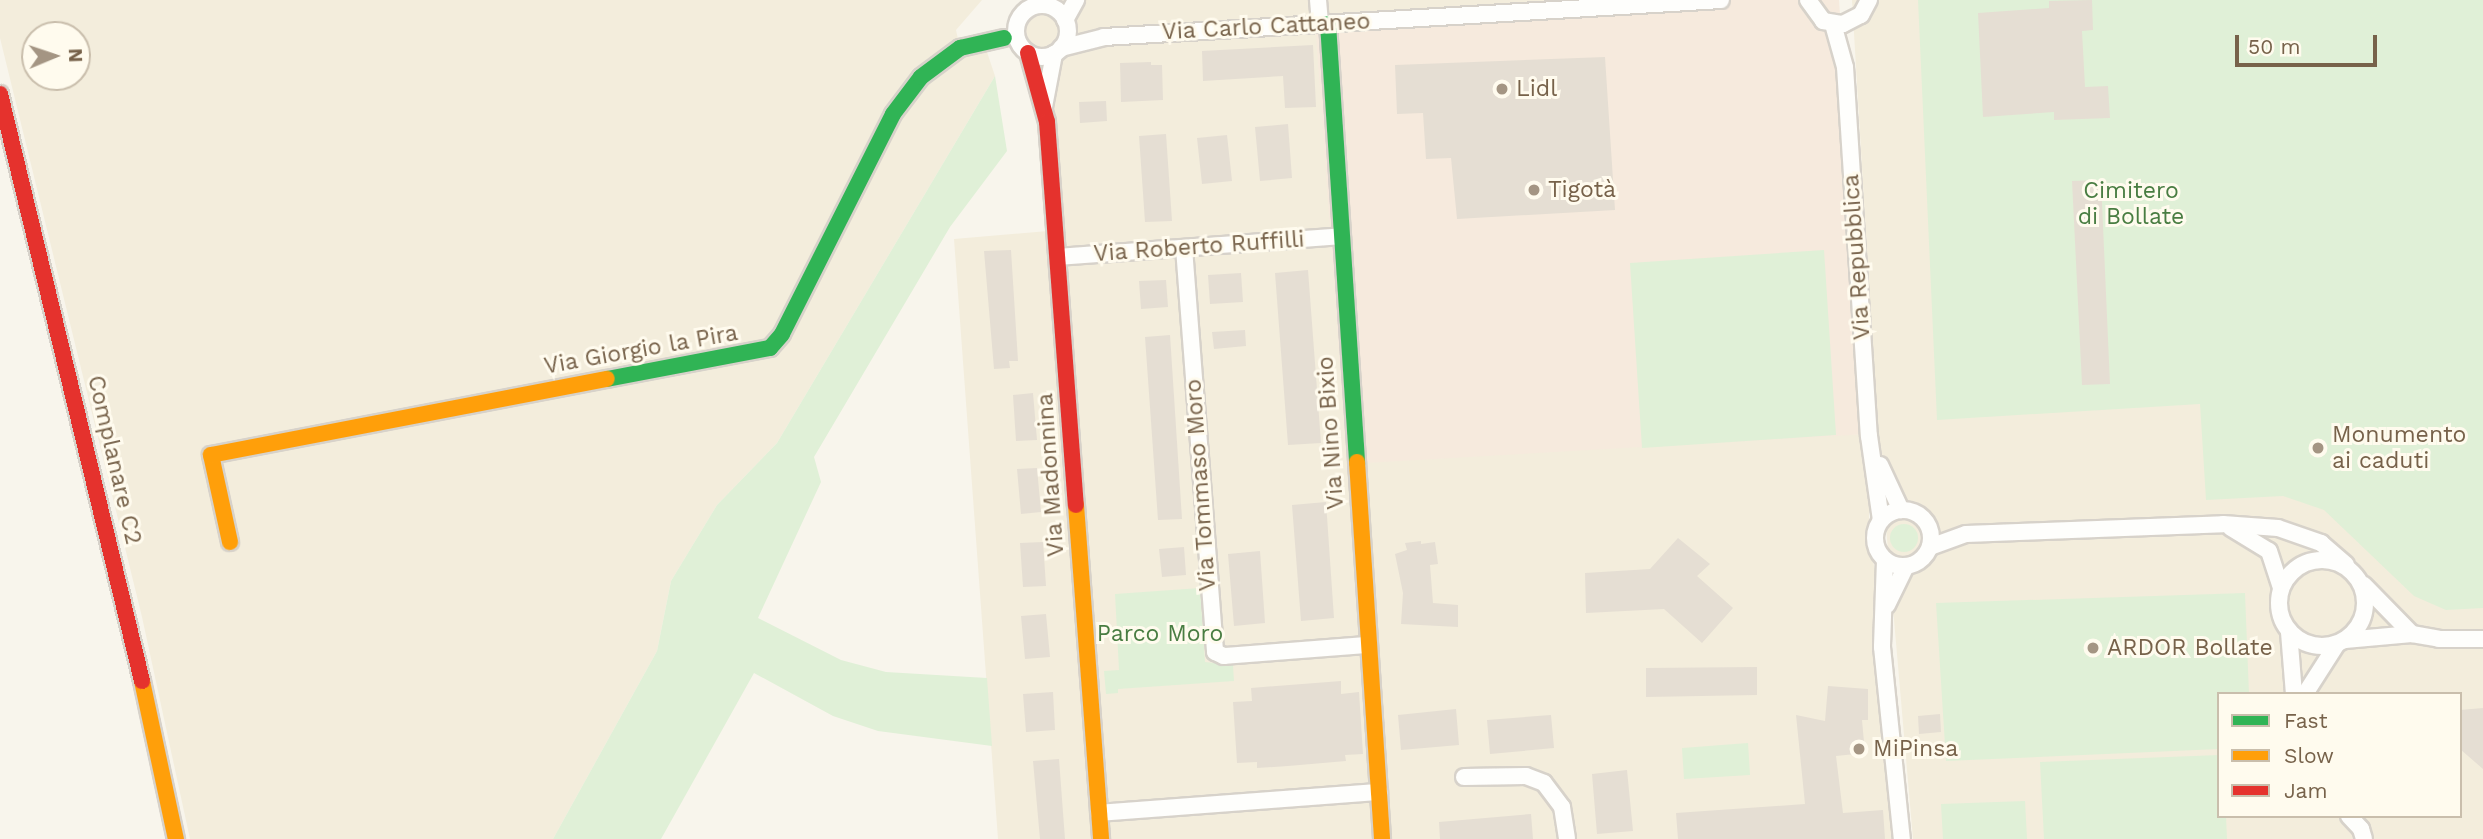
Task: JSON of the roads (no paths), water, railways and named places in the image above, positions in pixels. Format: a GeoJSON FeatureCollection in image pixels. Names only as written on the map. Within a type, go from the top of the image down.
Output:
{"type":"FeatureCollection","features":[{"type":"Feature","properties":{"kind":"street"},"geometry":{"type":"LineString","coordinates":[[1045,0],[1028,10],[1016,31],[1028,53],[1041,57],[1058,51],[1066,22],[1076,0]]}},
{"type":"Feature","properties":{"kind":"street"},"geometry":{"type":"LineString","coordinates":[[1318,0],[1324,24]]}},
{"type":"Feature","properties":{"kind":"street","name":"Via Carlo Cattaneo"},"geometry":{"type":"LineString","coordinates":[[1058,51],[1104,37],[1721,0]]}},
{"type":"Feature","properties":{"kind":"street"},"geometry":{"type":"LineString","coordinates":[[1805,2],[1833,24],[1852,22],[1869,0]]}},
{"type":"Feature","properties":{"kind":"street"},"geometry":{"type":"LineString","coordinates":[[1028,10],[1044,5],[1066,22]]}},
{"type":"Feature","properties":{"kind":"street","name":"Via Carlo Cattaneo"},"geometry":{"type":"LineString","coordinates":[[1066,22],[1104,37]]}},
{"type":"Feature","properties":{"kind":"street","name":"Via Repubblica"},"geometry":{"type":"LineString","coordinates":[[1845,68],[1852,22]]}},
{"type":"Feature","properties":{"kind":"street","name":"Via Nino Bixio"},"geometry":{"type":"LineString","coordinates":[[1324,24],[1382,839]]}},
{"type":"Feature","properties":{"kind":"street","name":"Via Repubblica"},"geometry":{"type":"LineString","coordinates":[[1833,24],[1845,68],[1872,447],[1881,520]]}},
{"type":"Feature","properties":{"kind":"street","name":"Via Giorgio la Pira"},"geometry":{"type":"LineString","coordinates":[[230,542],[211,455],[770,348],[782,334],[893,114],[921,77],[960,48],[1003,38]]}},
{"type":"Feature","properties":{"kind":"street","name":"Via Madonnina"},"geometry":{"type":"LineString","coordinates":[[1044,109],[1058,51]]}},
{"type":"Feature","properties":{"kind":"street","name":"Via Madonnina"},"geometry":{"type":"LineString","coordinates":[[1028,53],[1044,109],[1058,257],[1101,839]]}},
{"type":"Feature","properties":{"kind":"street","name":"Complanare C2"},"geometry":{"type":"LineString","coordinates":[[0,94],[154,728],[176,839]]}},
{"type":"Feature","properties":{"kind":"street","name":"Via Roberto Ruffilli"},"geometry":{"type":"LineString","coordinates":[[1058,257],[1341,236]]}},
{"type":"Feature","properties":{"kind":"street","name":"Via Tommaso Moro"},"geometry":{"type":"LineString","coordinates":[[1184,248],[1215,652],[1224,656],[1368,645]]}},
{"type":"Feature","properties":{"kind":"street","name":"Via Repubblica"},"geometry":{"type":"LineString","coordinates":[[1872,447],[1901,510]]}},
{"type":"Feature","properties":{"kind":"street"},"geometry":{"type":"LineString","coordinates":[[1902,839],[1882,647],[1885,560],[1875,536],[1881,520],[1901,510],[1916,513],[1927,523],[1966,534]]}},
{"type":"Feature","properties":{"kind":"street"},"geometry":{"type":"LineString","coordinates":[[1927,523],[1930,547]]}},
{"type":"Feature","properties":{"kind":"street"},"geometry":{"type":"LineString","coordinates":[[1885,560],[1906,566],[1921,560],[1930,547],[1966,534],[2223,524],[2278,528],[2321,543],[2346,565],[2412,634]]}},
{"type":"Feature","properties":{"kind":"street"},"geometry":{"type":"LineString","coordinates":[[2223,524],[2269,551],[2281,587],[2279,611],[2289,632],[2294,692]]}},
{"type":"Feature","properties":{"kind":"street"},"geometry":{"type":"LineString","coordinates":[[2281,587],[2294,570],[2313,560],[2346,565]]}},
{"type":"Feature","properties":{"kind":"street"},"geometry":{"type":"LineString","coordinates":[[1885,611],[1906,566]]}},
{"type":"Feature","properties":{"kind":"street"},"geometry":{"type":"LineString","coordinates":[[2306,692],[2341,642],[2362,621],[2364,585]]}},
{"type":"Feature","properties":{"kind":"street"},"geometry":{"type":"LineString","coordinates":[[2289,632],[2311,645],[2412,634],[2440,639],[2483,639]]}},
{"type":"Feature","properties":{"kind":"street"},"geometry":{"type":"LineString","coordinates":[[1464,777],[1519,776],[1544,783],[1562,807],[1567,839]]}},
{"type":"Feature","properties":{"kind":"street"},"geometry":{"type":"LineString","coordinates":[[1099,813],[1379,792]]}},
{"type":"Feature","properties":{"kind":"street"},"geometry":{"type":"LineString","coordinates":[[2351,818],[2361,829],[2364,839]]}},
{"type":"Feature","properties":{"kind":"place","name":"Lidl"},"geometry":{"type":"Point","coordinates":[1502,89]}},
{"type":"Feature","properties":{"kind":"place","name":"Tigotà"},"geometry":{"type":"Point","coordinates":[1534,190]}},
{"type":"Feature","properties":{"kind":"place","name":"Monumento ai caduti"},"geometry":{"type":"Point","coordinates":[2318,448]}},
{"type":"Feature","properties":{"kind":"place","name":"ARDOR Bollate"},"geometry":{"type":"Point","coordinates":[2093,648]}},
{"type":"Feature","properties":{"kind":"place","name":"MiPinsa"},"geometry":{"type":"Point","coordinates":[1859,749]}},
{"type":"Feature","properties":{"kind":"park label","name":"Cimitero di Bollate"},"geometry":{"type":"Point","coordinates":[2131,204]}},
{"type":"Feature","properties":{"kind":"park label","name":"Parco Moro"},"geometry":{"type":"Point","coordinates":[1160,634]}}]}
